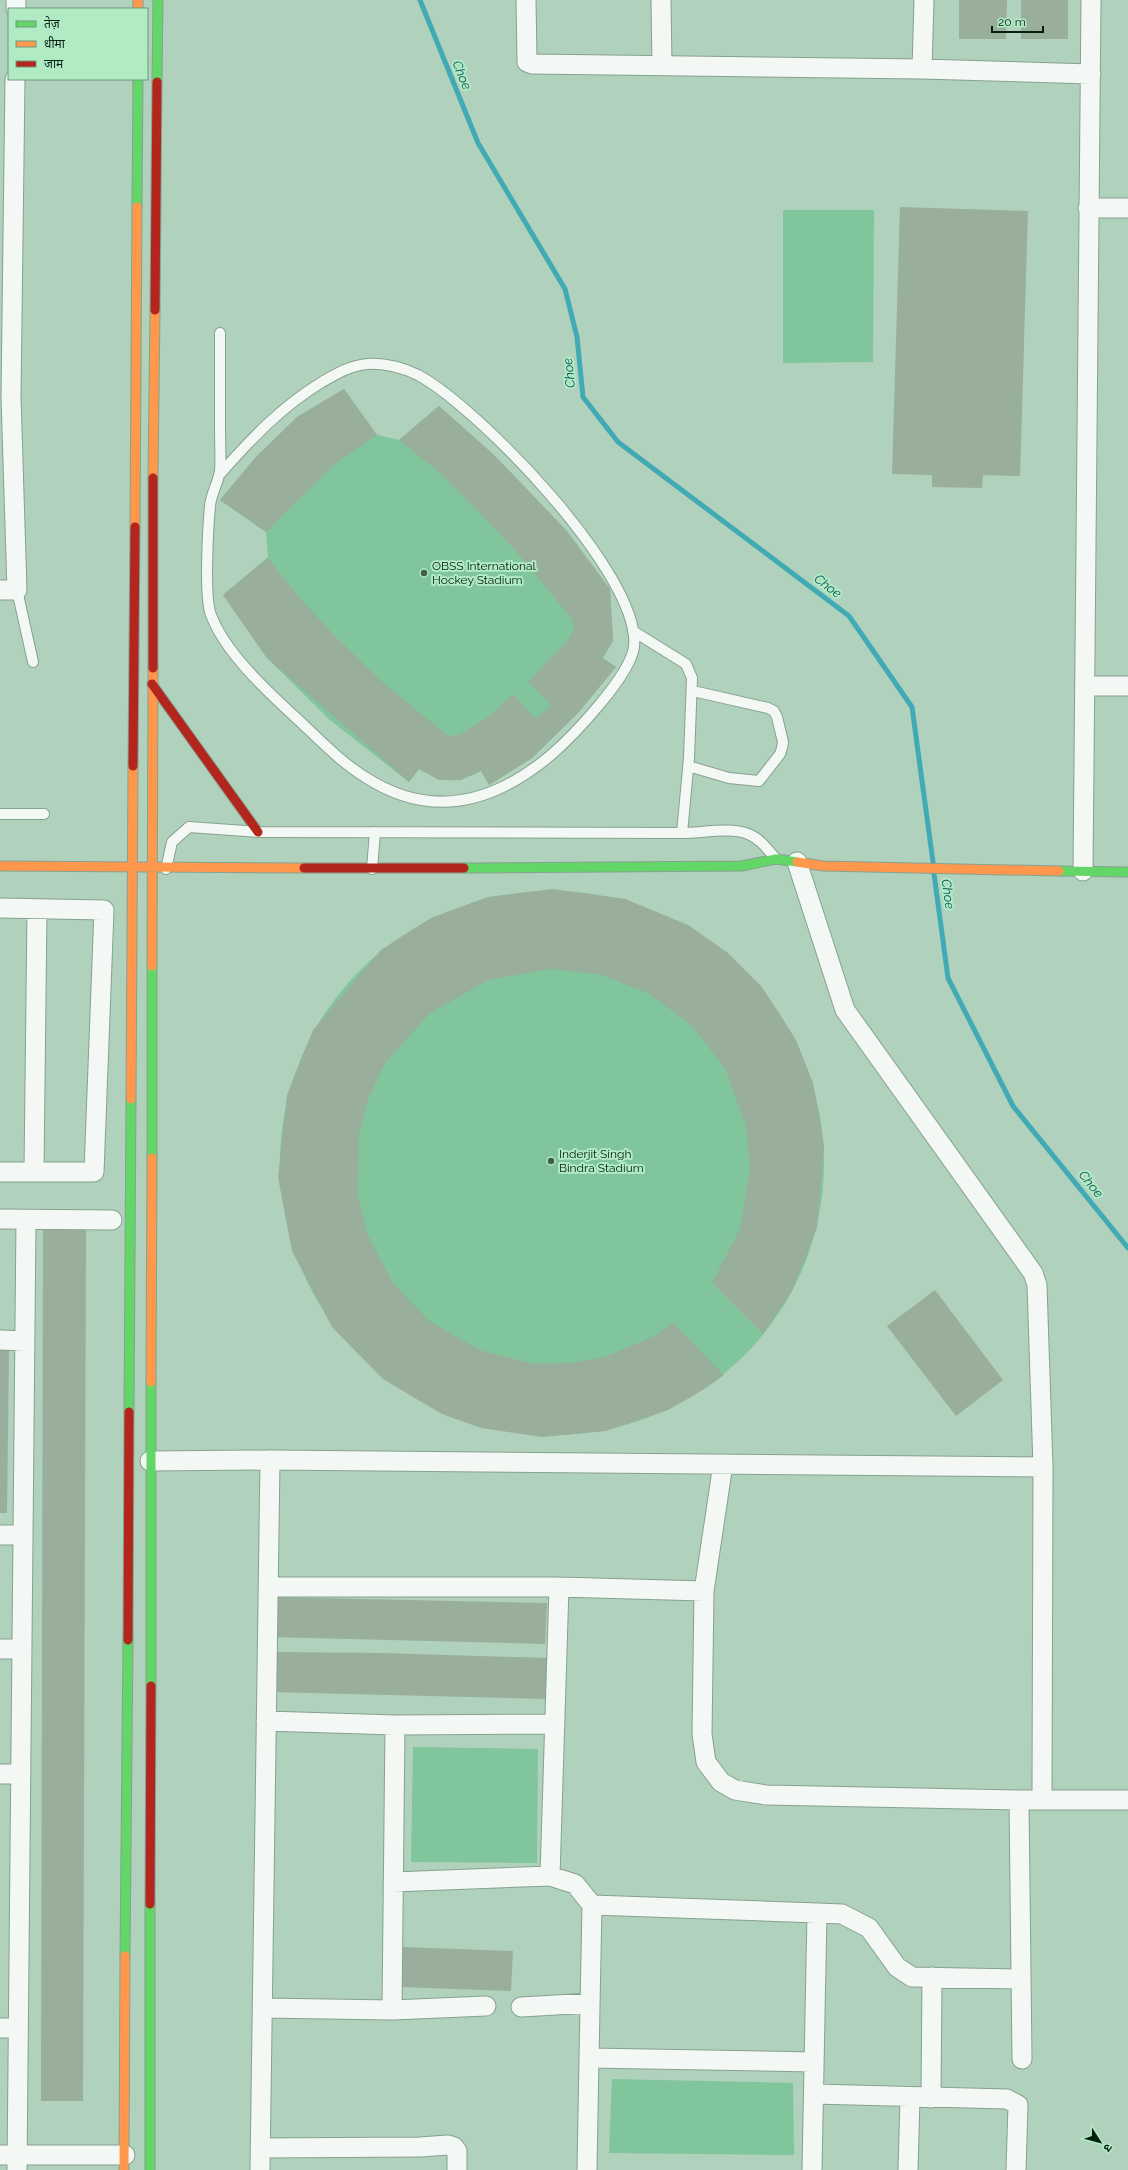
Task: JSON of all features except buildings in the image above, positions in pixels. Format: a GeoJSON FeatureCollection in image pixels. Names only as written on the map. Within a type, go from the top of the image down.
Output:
{"type":"FeatureCollection","features":[{"type":"Feature","properties":{"kind":"main road"},"geometry":{"type":"LineString","coordinates":[[150,2170],[152,684],[158,0]]}},
{"type":"Feature","properties":{"kind":"main road"},"geometry":{"type":"LineString","coordinates":[[124,2162],[134,868],[138,80]]}},
{"type":"Feature","properties":{"kind":"main road"},"geometry":{"type":"LineString","coordinates":[[152,684],[258,832]]}},
{"type":"Feature","properties":{"kind":"main road"},"geometry":{"type":"LineString","coordinates":[[0,866],[372,869],[742,866],[776,859],[823,866],[1128,872]]}},
{"type":"Feature","properties":{"kind":"street"},"geometry":{"type":"LineString","coordinates":[[526,0],[526,59],[529,64],[922,69],[1091,74]]}},
{"type":"Feature","properties":{"kind":"street"},"geometry":{"type":"LineString","coordinates":[[661,0],[662,66]]}},
{"type":"Feature","properties":{"kind":"street"},"geometry":{"type":"LineString","coordinates":[[922,69],[924,0]]}},
{"type":"Feature","properties":{"kind":"street"},"geometry":{"type":"LineString","coordinates":[[1083,871],[1088,208],[1092,0]]}},
{"type":"Feature","properties":{"kind":"street"},"geometry":{"type":"LineString","coordinates":[[9,590],[6,397],[6,226],[15,80]]}},
{"type":"Feature","properties":{"kind":"street"},"geometry":{"type":"LineString","coordinates":[[1088,208],[1128,208]]}},
{"type":"Feature","properties":{"kind":"street"},"geometry":{"type":"LineString","coordinates":[[1085,686],[1128,686]]}},
{"type":"Feature","properties":{"kind":"street"},"geometry":{"type":"LineString","coordinates":[[796,862],[845,1010],[1033,1273],[1039,1296],[1043,1467],[1042,1800]]}},
{"type":"Feature","properties":{"kind":"street"},"geometry":{"type":"LineString","coordinates":[[0,908],[104,910],[94,1172],[0,1172]]}},
{"type":"Feature","properties":{"kind":"street"},"geometry":{"type":"LineString","coordinates":[[34,1172],[37,909]]}},
{"type":"Feature","properties":{"kind":"street"},"geometry":{"type":"LineString","coordinates":[[0,1219],[112,1220]]}},
{"type":"Feature","properties":{"kind":"street"},"geometry":{"type":"LineString","coordinates":[[26,1220],[21,1774],[9,2028],[11,2160],[124,2162]]}},
{"type":"Feature","properties":{"kind":"street"},"geometry":{"type":"LineString","coordinates":[[0,1340],[25,1341]]}},
{"type":"Feature","properties":{"kind":"street"},"geometry":{"type":"LineString","coordinates":[[150,1461],[270,1460],[1043,1467]]}},
{"type":"Feature","properties":{"kind":"street"},"geometry":{"type":"LineString","coordinates":[[260,2170],[270,1460]]}},
{"type":"Feature","properties":{"kind":"street"},"geometry":{"type":"LineString","coordinates":[[723,1464],[704,1591],[702,1734],[706,1762],[721,1782],[735,1790],[766,1795],[1019,1800],[1128,1800]]}},
{"type":"Feature","properties":{"kind":"street"},"geometry":{"type":"LineString","coordinates":[[0,1535],[23,1535]]}},
{"type":"Feature","properties":{"kind":"street"},"geometry":{"type":"LineString","coordinates":[[268,1587],[559,1587],[704,1591]]}},
{"type":"Feature","properties":{"kind":"street"},"geometry":{"type":"LineString","coordinates":[[550,1876],[559,1587]]}},
{"type":"Feature","properties":{"kind":"street"},"geometry":{"type":"LineString","coordinates":[[0,1649],[22,1650]]}},
{"type":"Feature","properties":{"kind":"street"},"geometry":{"type":"LineString","coordinates":[[266,1721],[395,1725],[555,1724]]}},
{"type":"Feature","properties":{"kind":"street"},"geometry":{"type":"LineString","coordinates":[[392,2010],[395,1725]]}},
{"type":"Feature","properties":{"kind":"street"},"geometry":{"type":"LineString","coordinates":[[0,1774],[21,1774]]}},
{"type":"Feature","properties":{"kind":"street"},"geometry":{"type":"LineString","coordinates":[[1019,1800],[1022,2058]]}},
{"type":"Feature","properties":{"kind":"street"},"geometry":{"type":"LineString","coordinates":[[393,1882],[550,1876],[575,1884],[592,1905],[587,2170]]}},
{"type":"Feature","properties":{"kind":"street"},"geometry":{"type":"LineString","coordinates":[[592,1905],[842,1914],[869,1928],[897,1967],[912,1977],[1021,1978]]}},
{"type":"Feature","properties":{"kind":"street"},"geometry":{"type":"LineString","coordinates":[[812,2170],[817,1912]]}},
{"type":"Feature","properties":{"kind":"street"},"geometry":{"type":"LineString","coordinates":[[931,2098],[932,1977]]}},
{"type":"Feature","properties":{"kind":"street"},"geometry":{"type":"LineString","coordinates":[[521,2007],[590,2003]]}},
{"type":"Feature","properties":{"kind":"street"},"geometry":{"type":"LineString","coordinates":[[262,2008],[392,2010],[486,2006]]}},
{"type":"Feature","properties":{"kind":"street"},"geometry":{"type":"LineString","coordinates":[[589,2058],[814,2062]]}},
{"type":"Feature","properties":{"kind":"street"},"geometry":{"type":"LineString","coordinates":[[814,2094],[910,2098],[1007,2099],[1018,2105],[1016,2170]]}},
{"type":"Feature","properties":{"kind":"street"},"geometry":{"type":"LineString","coordinates":[[908,2170],[910,2098]]}},
{"type":"Feature","properties":{"kind":"street"},"geometry":{"type":"LineString","coordinates":[[260,2148],[420,2147],[448,2145],[454,2147],[457,2151],[457,2170]]}},
{"type":"Feature","properties":{"kind":"lane"},"geometry":{"type":"LineString","coordinates":[[220,333],[220,474],[210,502],[207,589],[210,613],[228,645],[268,692],[363,776],[392,792],[425,801],[471,800],[506,787],[534,769],[564,743],[592,712],[626,668],[634,648],[631,615],[611,576],[568,517],[530,471],[466,409],[416,374],[399,367],[368,364],[342,370],[305,392],[261,428],[220,474]]}},
{"type":"Feature","properties":{"kind":"lane"},"geometry":{"type":"LineString","coordinates":[[9,590],[34,662]]}},
{"type":"Feature","properties":{"kind":"lane"},"geometry":{"type":"LineString","coordinates":[[633,630],[686,664],[692,678],[693,691],[682,833]]}},
{"type":"Feature","properties":{"kind":"lane"},"geometry":{"type":"LineString","coordinates":[[688,766],[729,778],[759,781],[780,754],[783,742],[777,717],[774,711],[768,708],[693,691]]}},
{"type":"Feature","properties":{"kind":"lane"},"geometry":{"type":"LineString","coordinates":[[0,814],[44,814]]}},
{"type":"Feature","properties":{"kind":"lane"},"geometry":{"type":"LineString","coordinates":[[166,868],[172,842],[189,827],[258,832],[682,833],[737,831],[749,834],[760,841],[776,859]]}},
{"type":"Feature","properties":{"kind":"lane"},"geometry":{"type":"LineString","coordinates":[[372,869],[375,832]]}},
{"type":"Feature","properties":{"kind":"green space"},"geometry":{"type":"Polygon","coordinates":[[[783,210],[874,210],[873,362],[783,363],[783,210]]]}},
{"type":"Feature","properties":{"kind":"green space","name":"OBSS International Hockey Stadium"},"geometry":{"type":"Polygon","coordinates":[[[344,389],[377,435],[399,440],[439,406],[494,455],[566,530],[610,589],[613,641],[603,658],[616,667],[578,713],[532,758],[489,785],[481,771],[456,780],[443,780],[419,769],[409,782],[330,720],[267,658],[223,595],[268,557],[266,532],[220,500],[255,458],[297,417],[344,389]]]}},
{"type":"Feature","properties":{"kind":"green space","name":"Inderjit Singh Bindra Stadium"},"geometry":{"type":"Polygon","coordinates":[[[552,891],[579,892],[605,896],[656,912],[680,923],[703,937],[725,953],[744,971],[762,990],[778,1012],[792,1035],[803,1059],[819,1110],[823,1136],[823,1190],[819,1216],[803,1267],[792,1291],[778,1314],[762,1336],[744,1355],[725,1373],[703,1389],[680,1403],[656,1414],[605,1430],[579,1434],[552,1435],[525,1434],[499,1430],[448,1414],[424,1403],[401,1389],[379,1373],[360,1355],[342,1336],[326,1314],[312,1291],[301,1267],[285,1216],[281,1190],[280,1163],[281,1136],[285,1110],[301,1059],[312,1035],[326,1012],[342,990],[360,971],[379,953],[401,937],[424,923],[448,912],[499,896],[525,892],[552,891]]]}},
{"type":"Feature","properties":{"kind":"green space"},"geometry":{"type":"Polygon","coordinates":[[[413,1747],[538,1749],[537,1863],[411,1862],[413,1747]]]}},
{"type":"Feature","properties":{"kind":"green space"},"geometry":{"type":"Polygon","coordinates":[[[612,2079],[793,2083],[794,2155],[609,2153],[612,2079]]]}},
{"type":"Feature","properties":{"kind":"waterway","name":"Choe"},"geometry":{"type":"LineString","coordinates":[[420,0],[478,143],[565,289],[577,337],[583,397],[618,442],[849,616],[912,707],[933,862]]}},
{"type":"Feature","properties":{"kind":"waterway","name":"Choe"},"geometry":{"type":"LineString","coordinates":[[934,874],[948,978],[1013,1106],[1128,1248]]}},
{"type":"Feature","properties":{"kind":"traffic: fast"},"geometry":{"type":"LineString","coordinates":[[157,82],[158,0]]}},
{"type":"Feature","properties":{"kind":"traffic: fast"},"geometry":{"type":"LineString","coordinates":[[137,207],[138,80]]}},
{"type":"Feature","properties":{"kind":"traffic: fast"},"geometry":{"type":"LineString","coordinates":[[464,868],[742,866],[776,859],[797,862]]}},
{"type":"Feature","properties":{"kind":"traffic: fast"},"geometry":{"type":"LineString","coordinates":[[1059,871],[1128,872]]}},
{"type":"Feature","properties":{"kind":"traffic: fast"},"geometry":{"type":"LineString","coordinates":[[152,966],[152,1158]]}},
{"type":"Feature","properties":{"kind":"traffic: fast"},"geometry":{"type":"LineString","coordinates":[[129,1412],[131,1099]]}},
{"type":"Feature","properties":{"kind":"traffic: fast"},"geometry":{"type":"LineString","coordinates":[[151,1382],[151,1686]]}},
{"type":"Feature","properties":{"kind":"traffic: fast"},"geometry":{"type":"LineString","coordinates":[[125,1956],[128,1640]]}},
{"type":"Feature","properties":{"kind":"traffic: fast"},"geometry":{"type":"LineString","coordinates":[[150,1904],[150,2170]]}},
{"type":"Feature","properties":{"kind":"traffic: slow"},"geometry":{"type":"LineString","coordinates":[[138,0],[138,8]]}},
{"type":"Feature","properties":{"kind":"traffic: slow"},"geometry":{"type":"LineString","coordinates":[[135,527],[137,207]]}},
{"type":"Feature","properties":{"kind":"traffic: slow"},"geometry":{"type":"LineString","coordinates":[[153,478],[155,310]]}},
{"type":"Feature","properties":{"kind":"traffic: slow"},"geometry":{"type":"LineString","coordinates":[[152,966],[153,668]]}},
{"type":"Feature","properties":{"kind":"traffic: slow"},"geometry":{"type":"LineString","coordinates":[[131,1099],[133,766]]}},
{"type":"Feature","properties":{"kind":"traffic: slow"},"geometry":{"type":"LineString","coordinates":[[797,862],[823,866],[1059,871]]}},
{"type":"Feature","properties":{"kind":"traffic: slow"},"geometry":{"type":"LineString","coordinates":[[0,866],[304,868]]}},
{"type":"Feature","properties":{"kind":"traffic: slow"},"geometry":{"type":"LineString","coordinates":[[151,1382],[152,1158]]}},
{"type":"Feature","properties":{"kind":"traffic: slow"},"geometry":{"type":"LineString","coordinates":[[124,2170],[125,1956]]}},
{"type":"Feature","properties":{"kind":"traffic: jam"},"geometry":{"type":"LineString","coordinates":[[155,310],[157,82]]}},
{"type":"Feature","properties":{"kind":"traffic: jam"},"geometry":{"type":"LineString","coordinates":[[153,478],[153,668]]}},
{"type":"Feature","properties":{"kind":"traffic: jam"},"geometry":{"type":"LineString","coordinates":[[133,766],[135,527]]}},
{"type":"Feature","properties":{"kind":"traffic: jam"},"geometry":{"type":"LineString","coordinates":[[152,684],[258,832]]}},
{"type":"Feature","properties":{"kind":"traffic: jam"},"geometry":{"type":"LineString","coordinates":[[304,868],[464,868]]}},
{"type":"Feature","properties":{"kind":"traffic: jam"},"geometry":{"type":"LineString","coordinates":[[128,1640],[129,1412]]}},
{"type":"Feature","properties":{"kind":"traffic: jam"},"geometry":{"type":"LineString","coordinates":[[150,1904],[151,1686]]}},
{"type":"Feature","properties":{"kind":"place","name":"OBSS International Hockey Stadium"},"geometry":{"type":"Point","coordinates":[424,573]}},
{"type":"Feature","properties":{"kind":"place","name":"Inderjit Singh Bindra Stadium"},"geometry":{"type":"Point","coordinates":[551,1161]}}]}
